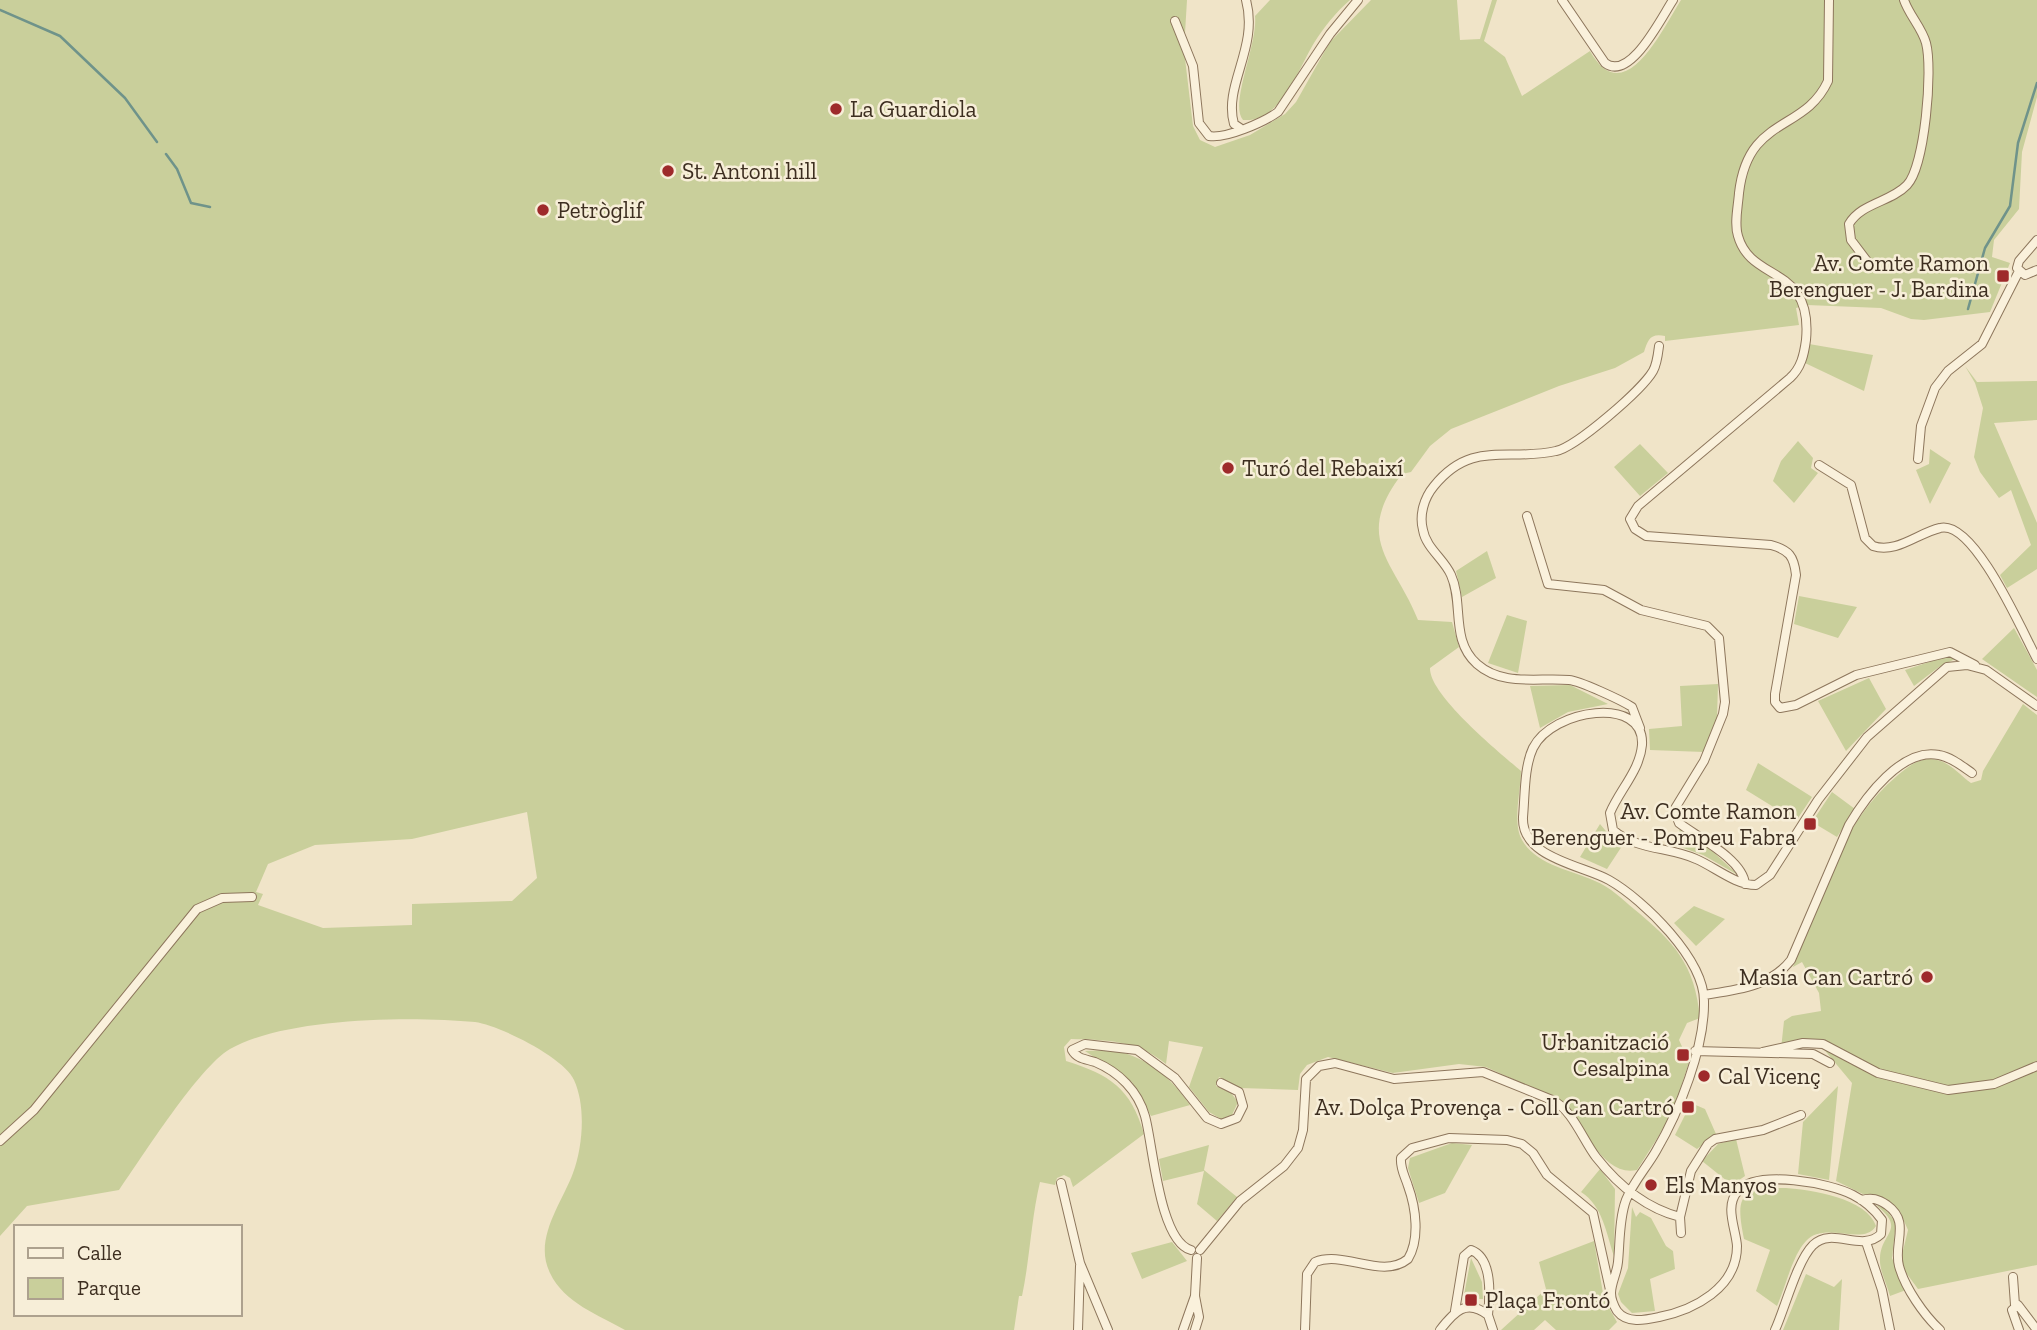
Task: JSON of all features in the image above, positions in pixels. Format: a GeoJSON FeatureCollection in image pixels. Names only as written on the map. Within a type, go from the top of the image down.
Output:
{"type":"FeatureCollection","features":[{"type":"Feature","properties":{"kind":"street"},"geometry":{"type":"LineString","coordinates":[[1240,128],[1234,124],[1233,104],[1251,28],[1246,0]]}},
{"type":"Feature","properties":{"kind":"street"},"geometry":{"type":"LineString","coordinates":[[1175,21],[1193,66],[1201,128],[1214,137],[1265,120],[1278,112],[1336,25],[1358,0]]}},
{"type":"Feature","properties":{"kind":"street"},"geometry":{"type":"LineString","coordinates":[[1562,0],[1605,63],[1615,68],[1626,65],[1639,52],[1673,0]]}},
{"type":"Feature","properties":{"kind":"street"},"geometry":{"type":"LineString","coordinates":[[1829,0],[1830,65],[1825,87],[1805,108],[1768,133],[1751,150],[1741,179],[1738,236],[1754,261],[1788,282],[1802,303],[1806,325],[1804,353],[1795,373],[1638,506],[1631,513],[1632,524],[1646,536],[1771,545],[1788,552],[1794,559],[1796,575],[1775,694],[1775,702],[1780,708],[1796,705],[1856,675],[1950,652],[1999,677],[2037,706]]}},
{"type":"Feature","properties":{"kind":"street"},"geometry":{"type":"LineString","coordinates":[[1870,265],[1851,240],[1849,224],[1857,214],[1908,184],[1915,172],[1922,144],[1927,43],[1904,0]]}},
{"type":"Feature","properties":{"kind":"street"},"geometry":{"type":"LineString","coordinates":[[1918,459],[1921,426],[1935,388],[1948,371],[1982,344],[2019,271],[2018,261],[2037,240]]}},
{"type":"Feature","properties":{"kind":"street"},"geometry":{"type":"LineString","coordinates":[[2019,271],[2025,275],[2037,270]]}},
{"type":"Feature","properties":{"kind":"street"},"geometry":{"type":"LineString","coordinates":[[1659,346],[1656,366],[1640,388],[1570,447],[1543,453],[1492,453],[1462,462],[1432,488],[1422,520],[1423,533],[1454,582],[1463,644],[1477,664],[1523,680],[1570,680],[1632,707],[1638,717],[1642,747],[1610,813],[1614,830],[1649,847],[1696,859],[1745,884],[1761,884],[1770,875],[1818,800],[1876,728],[1947,667],[1959,664],[1978,667]]}},
{"type":"Feature","properties":{"kind":"street"},"geometry":{"type":"LineString","coordinates":[[1819,464],[1851,485],[1865,538],[1873,547],[1897,546],[1940,528],[1957,531],[1989,567],[2037,659]]}},
{"type":"Feature","properties":{"kind":"street"},"geometry":{"type":"LineString","coordinates":[[1527,516],[1548,584],[1604,590],[1641,610],[1707,626],[1719,638],[1725,702],[1723,714],[1704,761],[1674,810],[1679,823],[1704,837],[1742,870],[1745,884]]}},
{"type":"Feature","properties":{"kind":"street"},"geometry":{"type":"LineString","coordinates":[[1611,1292],[1625,1203],[1674,1119],[1685,1092],[1701,1024],[1704,995],[1682,944],[1666,928],[1612,881],[1540,849],[1524,831],[1529,759],[1535,744],[1545,732],[1568,718],[1593,713],[1620,716],[1635,723],[1640,731]]}},
{"type":"Feature","properties":{"kind":"street"},"geometry":{"type":"LineString","coordinates":[[1704,995],[1750,987],[1773,978],[1782,971],[1791,960],[1849,825],[1857,811],[1893,772],[1912,758],[1936,754],[1947,757],[1972,773]]}},
{"type":"Feature","properties":{"kind":"street"},"geometry":{"type":"LineString","coordinates":[[0,1141],[34,1110],[197,909],[222,898],[252,897]]}},
{"type":"Feature","properties":{"kind":"street"},"geometry":{"type":"LineString","coordinates":[[1763,1052],[1803,1043],[1823,1044],[1878,1073],[1948,1090],[1994,1084],[2037,1066]]}},
{"type":"Feature","properties":{"kind":"street"},"geometry":{"type":"LineString","coordinates":[[1196,1253],[1180,1243],[1165,1208],[1154,1168],[1148,1127],[1136,1094],[1105,1068],[1075,1056],[1072,1050],[1078,1045],[1098,1044],[1121,1046],[1144,1054],[1175,1078],[1207,1118],[1221,1124],[1237,1118],[1243,1106],[1238,1092],[1221,1083]]}},
{"type":"Feature","properties":{"kind":"street"},"geometry":{"type":"LineString","coordinates":[[1695,1051],[1813,1054],[1830,1063]]}},
{"type":"Feature","properties":{"kind":"street"},"geometry":{"type":"LineString","coordinates":[[1195,1330],[1199,1317],[1195,1296],[1196,1253],[1240,1201],[1284,1166],[1298,1148],[1306,1079],[1312,1069],[1327,1063],[1394,1079],[1474,1071],[1491,1074],[1525,1092],[1558,1103],[1596,1157],[1630,1192],[1650,1206],[1680,1217]]}},
{"type":"Feature","properties":{"kind":"street"},"geometry":{"type":"LineString","coordinates":[[1681,1233],[1680,1217],[1691,1171],[1708,1144],[1715,1139],[1763,1130],[1801,1115]]}},
{"type":"Feature","properties":{"kind":"street"},"geometry":{"type":"LineString","coordinates":[[1305,1330],[1307,1273],[1315,1262],[1327,1260],[1391,1267],[1408,1259],[1415,1242],[1415,1220],[1401,1158],[1412,1148],[1449,1138],[1507,1140],[1522,1144],[1533,1153],[1547,1175],[1593,1213],[1614,1305],[1621,1315],[1645,1320],[1693,1307],[1713,1294],[1735,1258],[1732,1202],[1737,1191],[1747,1184],[1775,1180],[1800,1182],[1842,1190],[1861,1200],[1882,1220],[1884,1227],[1876,1239],[1866,1242],[1826,1238],[1815,1243],[1806,1255],[1774,1330]]}},
{"type":"Feature","properties":{"kind":"street"},"geometry":{"type":"LineString","coordinates":[[1061,1183],[1080,1263],[1108,1330]]}},
{"type":"Feature","properties":{"kind":"street"},"geometry":{"type":"LineString","coordinates":[[1861,1200],[1873,1198],[1896,1213],[1901,1229],[1897,1254],[1899,1266],[1924,1311],[1940,1330]]}},
{"type":"Feature","properties":{"kind":"street"},"geometry":{"type":"LineString","coordinates":[[1866,1242],[1882,1290],[1890,1330]]}},
{"type":"Feature","properties":{"kind":"street"},"geometry":{"type":"LineString","coordinates":[[1440,1330],[1455,1311],[1464,1256],[1471,1250],[1480,1257],[1490,1284],[1488,1315],[1493,1330]]}},
{"type":"Feature","properties":{"kind":"street"},"geometry":{"type":"LineString","coordinates":[[1078,1330],[1080,1263]]}},
{"type":"Feature","properties":{"kind":"street"},"geometry":{"type":"LineString","coordinates":[[2013,1277],[2013,1317],[2019,1330]]}},
{"type":"Feature","properties":{"kind":"street"},"geometry":{"type":"LineString","coordinates":[[1183,1330],[1195,1296]]}},
{"type":"Feature","properties":{"kind":"street"},"geometry":{"type":"LineString","coordinates":[[2015,1305],[2020,1307],[2025,1318],[2037,1330]]}},
{"type":"Feature","properties":{"kind":"street"},"geometry":{"type":"LineString","coordinates":[[1455,1311],[1469,1307],[1488,1315]]}},
{"type":"Feature","properties":{"kind":"green space"},"geometry":{"type":"Polygon","coordinates":[[[0,0],[1187,0],[1184,50],[1193,126],[1200,140],[1215,147],[1250,135],[1285,114],[1296,102],[1330,42],[1371,0],[1457,0],[1460,40],[1480,39],[1492,0],[1497,0],[1484,41],[1505,57],[1522,96],[1590,51],[1603,68],[1616,73],[1629,70],[1653,45],[1681,0],[2037,0],[2037,97],[2022,152],[2019,209],[1994,240],[1992,257],[2010,263],[1990,312],[1924,320],[1911,319],[1881,308],[1807,305],[1796,308],[1799,325],[1665,341],[1665,336],[1653,337],[1648,341],[1644,352],[1615,368],[1559,386],[1451,429],[1430,446],[1411,472],[1402,474],[1387,497],[1380,516],[1379,533],[1383,550],[1418,620],[1452,622],[1459,647],[1430,668],[1433,679],[1441,693],[1467,722],[1521,771],[1517,816],[1522,840],[1545,861],[1586,877],[1620,897],[1671,944],[1687,968],[1693,983],[1700,1018],[1687,1023],[1679,1040],[1689,1062],[1672,1115],[1637,1170],[1614,1166],[1604,1158],[1564,1102],[1486,1067],[1459,1064],[1393,1073],[1328,1057],[1307,1065],[1300,1074],[1298,1090],[1240,1088],[1219,1077],[1216,1086],[1231,1093],[1238,1102],[1232,1115],[1221,1119],[1209,1112],[1189,1087],[1203,1047],[1169,1041],[1166,1064],[1133,1046],[1109,1041],[1071,1039],[1064,1047],[1066,1061],[1095,1072],[1117,1086],[1133,1105],[1144,1134],[1073,1187],[1070,1178],[1064,1175],[1057,1178],[1055,1185],[1040,1182],[1025,1282],[1022,1296],[1019,1296],[1014,1330],[625,1330],[573,1300],[556,1283],[546,1260],[547,1234],[573,1173],[581,1139],[582,1114],[578,1090],[568,1071],[530,1044],[486,1024],[449,1020],[385,1019],[283,1030],[254,1038],[230,1049],[217,1059],[187,1093],[119,1190],[27,1206],[0,1236],[0,0]],[[527,812],[412,839],[315,845],[268,864],[256,892],[263,894],[258,905],[323,928],[412,925],[412,904],[512,901],[537,878],[527,812]]]}},
{"type":"Feature","properties":{"kind":"green space"},"geometry":{"type":"Polygon","coordinates":[[[1270,0],[1350,0],[1322,31],[1295,80],[1278,104],[1256,119],[1243,120],[1239,101],[1255,28],[1255,16],[1270,0]]]}},
{"type":"Feature","properties":{"kind":"green space"},"geometry":{"type":"Polygon","coordinates":[[[1809,344],[1873,355],[1864,391],[1805,363],[1809,344]]]}},
{"type":"Feature","properties":{"kind":"green space"},"geometry":{"type":"Polygon","coordinates":[[[1965,366],[1977,382],[2037,381],[2037,420],[1994,423],[2037,523],[2037,569],[2007,588],[2000,575],[2031,545],[2011,490],[1999,498],[1980,472],[1974,457],[1983,408],[1975,383],[1965,366]]]}},
{"type":"Feature","properties":{"kind":"green space"},"geometry":{"type":"Polygon","coordinates":[[[1798,441],[1813,458],[1811,468],[1818,473],[1794,503],[1773,481],[1781,461],[1798,441]]]}},
{"type":"Feature","properties":{"kind":"green space"},"geometry":{"type":"Polygon","coordinates":[[[1640,444],[1668,473],[1640,496],[1614,467],[1640,444]]]}},
{"type":"Feature","properties":{"kind":"green space"},"geometry":{"type":"Polygon","coordinates":[[[1930,449],[1951,463],[1930,504],[1916,470],[1929,464],[1930,449]]]}},
{"type":"Feature","properties":{"kind":"green space"},"geometry":{"type":"Polygon","coordinates":[[[1487,551],[1496,578],[1462,597],[1456,571],[1487,551]]]}},
{"type":"Feature","properties":{"kind":"green space"},"geometry":{"type":"Polygon","coordinates":[[[1799,596],[1857,607],[1838,638],[1794,624],[1799,596]]]}},
{"type":"Feature","properties":{"kind":"green space"},"geometry":{"type":"Polygon","coordinates":[[[1507,615],[1527,621],[1518,673],[1488,663],[1507,615]]]}},
{"type":"Feature","properties":{"kind":"green space"},"geometry":{"type":"Polygon","coordinates":[[[2014,628],[2037,670],[2037,697],[1982,659],[2014,628]]]}},
{"type":"Feature","properties":{"kind":"green space"},"geometry":{"type":"Polygon","coordinates":[[[1941,658],[1957,658],[1939,667],[1914,686],[1905,670],[1941,658]]]}},
{"type":"Feature","properties":{"kind":"green space"},"geometry":{"type":"Polygon","coordinates":[[[1869,678],[1886,709],[1846,751],[1818,701],[1869,678]]]}},
{"type":"Feature","properties":{"kind":"green space"},"geometry":{"type":"Polygon","coordinates":[[[1718,684],[1717,718],[1704,752],[1650,750],[1649,729],[1682,726],[1680,686],[1718,684]]]}},
{"type":"Feature","properties":{"kind":"green space"},"geometry":{"type":"Polygon","coordinates":[[[1570,685],[1608,704],[1568,712],[1540,728],[1530,686],[1570,685]]]}},
{"type":"Feature","properties":{"kind":"green space"},"geometry":{"type":"Polygon","coordinates":[[[2023,704],[2037,715],[2037,1265],[1918,1289],[1904,1270],[1901,1259],[1908,1230],[1900,1212],[1886,1200],[1863,1194],[1836,1181],[1852,1083],[1822,1047],[1781,1049],[1784,1021],[1792,1016],[1821,1011],[1819,993],[1802,962],[1793,967],[1823,889],[1846,839],[1878,795],[1905,769],[1926,759],[1948,764],[1971,783],[1981,780],[1983,771],[2023,704]]]}},
{"type":"Feature","properties":{"kind":"green space"},"geometry":{"type":"Polygon","coordinates":[[[1758,763],[1812,797],[1796,821],[1746,790],[1758,763]]]}},
{"type":"Feature","properties":{"kind":"green space"},"geometry":{"type":"Polygon","coordinates":[[[1832,792],[1855,809],[1837,837],[1812,822],[1832,792]]]}},
{"type":"Feature","properties":{"kind":"green space"},"geometry":{"type":"Polygon","coordinates":[[[1600,824],[1610,836],[1624,843],[1607,869],[1580,857],[1600,824]]]}},
{"type":"Feature","properties":{"kind":"green space"},"geometry":{"type":"Polygon","coordinates":[[[1680,829],[1708,847],[1738,875],[1703,855],[1675,845],[1680,829]]]}},
{"type":"Feature","properties":{"kind":"green space"},"geometry":{"type":"Polygon","coordinates":[[[1694,906],[1725,919],[1696,946],[1674,923],[1694,906]]]}},
{"type":"Feature","properties":{"kind":"green space"},"geometry":{"type":"Polygon","coordinates":[[[1109,1050],[1134,1056],[1155,1068],[1174,1084],[1190,1105],[1151,1116],[1132,1082],[1085,1051],[1109,1050]]]}},
{"type":"Feature","properties":{"kind":"green space"},"geometry":{"type":"Polygon","coordinates":[[[1838,1086],[1829,1180],[1798,1174],[1803,1122],[1838,1086]]]}},
{"type":"Feature","properties":{"kind":"green space"},"geometry":{"type":"Polygon","coordinates":[[[1691,1103],[1705,1109],[1716,1134],[1697,1149],[1675,1135],[1691,1103]]]}},
{"type":"Feature","properties":{"kind":"green space"},"geometry":{"type":"Polygon","coordinates":[[[1736,1139],[1745,1176],[1732,1185],[1702,1161],[1718,1144],[1736,1139]]]}},
{"type":"Feature","properties":{"kind":"green space"},"geometry":{"type":"Polygon","coordinates":[[[1452,1143],[1472,1145],[1445,1193],[1419,1203],[1408,1168],[1410,1158],[1452,1143]]]}},
{"type":"Feature","properties":{"kind":"green space"},"geometry":{"type":"Polygon","coordinates":[[[1209,1145],[1204,1170],[1237,1197],[1217,1221],[1197,1204],[1204,1171],[1163,1181],[1159,1159],[1209,1145]]]}},
{"type":"Feature","properties":{"kind":"green space"},"geometry":{"type":"Polygon","coordinates":[[[1600,1169],[1615,1189],[1614,1256],[1599,1212],[1581,1192],[1600,1169]]]}},
{"type":"Feature","properties":{"kind":"green space"},"geometry":{"type":"Polygon","coordinates":[[[1786,1188],[1837,1197],[1850,1202],[1871,1216],[1876,1226],[1870,1232],[1862,1234],[1823,1233],[1806,1241],[1793,1263],[1777,1306],[1756,1291],[1770,1250],[1744,1239],[1740,1212],[1744,1197],[1750,1193],[1786,1188]]]}},
{"type":"Feature","properties":{"kind":"green space"},"geometry":{"type":"Polygon","coordinates":[[[1876,1205],[1884,1208],[1896,1222],[1892,1258],[1906,1290],[1890,1296],[1880,1258],[1891,1226],[1885,1213],[1876,1205]]]}},
{"type":"Feature","properties":{"kind":"green space"},"geometry":{"type":"Polygon","coordinates":[[[1632,1207],[1636,1217],[1640,1212],[1651,1218],[1666,1246],[1673,1251],[1675,1269],[1650,1279],[1655,1311],[1632,1313],[1621,1302],[1618,1294],[1628,1268],[1632,1207]]]}},
{"type":"Feature","properties":{"kind":"green space"},"geometry":{"type":"Polygon","coordinates":[[[1594,1241],[1604,1299],[1617,1322],[1609,1330],[1556,1330],[1545,1320],[1534,1330],[1501,1330],[1546,1289],[1539,1262],[1594,1241]]]}},
{"type":"Feature","properties":{"kind":"green space"},"geometry":{"type":"Polygon","coordinates":[[[1172,1242],[1187,1261],[1142,1279],[1131,1253],[1172,1242]]]}},
{"type":"Feature","properties":{"kind":"green space"},"geometry":{"type":"Polygon","coordinates":[[[1471,1258],[1482,1282],[1483,1299],[1466,1299],[1464,1295],[1471,1258]]]}},
{"type":"Feature","properties":{"kind":"green space"},"geometry":{"type":"Polygon","coordinates":[[[1806,1274],[1834,1287],[1842,1279],[1839,1330],[1783,1330],[1806,1274]]]}},
{"type":"Feature","properties":{"kind":"waterway"},"geometry":{"type":"LineString","coordinates":[[0,10],[60,36],[125,98],[157,142]]}},
{"type":"Feature","properties":{"kind":"waterway"},"geometry":{"type":"LineString","coordinates":[[1968,309],[1985,248],[2010,206],[2018,143],[2037,83]]}},
{"type":"Feature","properties":{"kind":"waterway"},"geometry":{"type":"LineString","coordinates":[[166,154],[177,169],[191,203],[210,207]]}},
{"type":"Feature","properties":{"kind":"place","name":"La Guardiola"},"geometry":{"type":"Point","coordinates":[836,109]}},
{"type":"Feature","properties":{"kind":"place","name":"St. Antoni hill"},"geometry":{"type":"Point","coordinates":[668,171]}},
{"type":"Feature","properties":{"kind":"place","name":"Petròglif"},"geometry":{"type":"Point","coordinates":[543,210]}},
{"type":"Feature","properties":{"kind":"place","name":"Av. Comte Ramon Berenguer - J. Bardina"},"geometry":{"type":"Point","coordinates":[2003,276]}},
{"type":"Feature","properties":{"kind":"place","name":"Turó del Rebaixí"},"geometry":{"type":"Point","coordinates":[1228,468]}},
{"type":"Feature","properties":{"kind":"place","name":"Av. Comte Ramon Berenguer - Pompeu Fabra"},"geometry":{"type":"Point","coordinates":[1810,824]}},
{"type":"Feature","properties":{"kind":"place","name":"Masia Can Cartró"},"geometry":{"type":"Point","coordinates":[1927,977]}},
{"type":"Feature","properties":{"kind":"place","name":"Urbanització Cesalpina"},"geometry":{"type":"Point","coordinates":[1683,1055]}},
{"type":"Feature","properties":{"kind":"place","name":"Cal Vicenç"},"geometry":{"type":"Point","coordinates":[1704,1076]}},
{"type":"Feature","properties":{"kind":"place","name":"Av. Dolça Provença - Coll Can Cartró"},"geometry":{"type":"Point","coordinates":[1688,1107]}},
{"type":"Feature","properties":{"kind":"place","name":"Els Manyos"},"geometry":{"type":"Point","coordinates":[1651,1185]}},
{"type":"Feature","properties":{"kind":"place","name":"Plaça Frontó"},"geometry":{"type":"Point","coordinates":[1471,1300]}}]}
